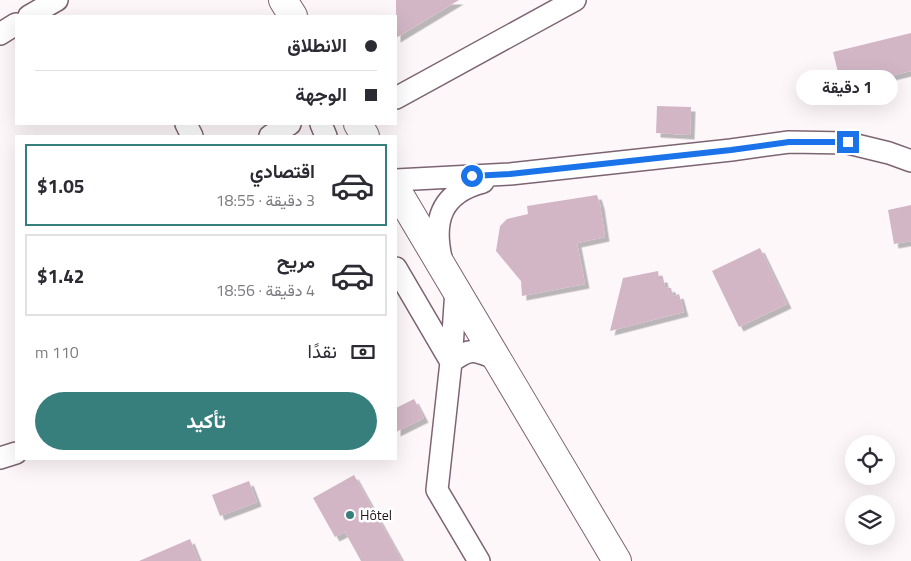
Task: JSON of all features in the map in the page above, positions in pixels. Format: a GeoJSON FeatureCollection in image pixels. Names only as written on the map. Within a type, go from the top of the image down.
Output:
{"type":"FeatureCollection","features":[{"type":"Feature","properties":{"kind":"main road"},"geometry":{"type":"LineString","coordinates":[[283,0],[292,15]]}},
{"type":"Feature","properties":{"kind":"main road"},"geometry":{"type":"LineString","coordinates":[[397,191],[617,561]]}},
{"type":"Feature","properties":{"kind":"street"},"geometry":{"type":"LineString","coordinates":[[32,15],[56,0]]}},
{"type":"Feature","properties":{"kind":"street"},"geometry":{"type":"LineString","coordinates":[[397,97],[575,0]]}},
{"type":"Feature","properties":{"kind":"street"},"geometry":{"type":"LineString","coordinates":[[0,34],[15,25]]}},
{"type":"Feature","properties":{"kind":"street"},"geometry":{"type":"LineString","coordinates":[[272,135],[288,125]]}},
{"type":"Feature","properties":{"kind":"street"},"geometry":{"type":"LineString","coordinates":[[397,180],[510,174],[789,142],[848,142],[911,161]]}},
{"type":"Feature","properties":{"kind":"street"},"geometry":{"type":"LineString","coordinates":[[479,561],[437,490],[451,362],[450,280],[438,248],[438,225],[443,208],[458,192],[475,184],[510,174]]}},
{"type":"Feature","properties":{"kind":"street"},"geometry":{"type":"LineString","coordinates":[[397,270],[451,362]]}},
{"type":"Feature","properties":{"kind":"street"},"geometry":{"type":"LineString","coordinates":[[451,362],[464,352],[476,351],[497,359]]}},
{"type":"Feature","properties":{"kind":"street"},"geometry":{"type":"LineString","coordinates":[[0,458],[15,453]]}},
{"type":"Feature","properties":{"kind":"building"},"geometry":{"type":"Polygon","coordinates":[[[396,0],[459,0],[397,37],[396,0]]]}},
{"type":"Feature","properties":{"kind":"building"},"geometry":{"type":"Polygon","coordinates":[[[911,33],[911,71],[842,88],[833,52],[911,33]]]}},
{"type":"Feature","properties":{"kind":"building"},"geometry":{"type":"Polygon","coordinates":[[[657,106],[691,107],[690,135],[656,133],[657,106]]]}},
{"type":"Feature","properties":{"kind":"building"},"geometry":{"type":"Polygon","coordinates":[[[597,195],[605,237],[577,243],[585,284],[522,296],[521,281],[496,251],[500,226],[507,219],[528,214],[527,206],[597,195]]]}},
{"type":"Feature","properties":{"kind":"building"},"geometry":{"type":"Polygon","coordinates":[[[911,205],[911,241],[894,244],[888,210],[911,205]]]}},
{"type":"Feature","properties":{"kind":"building"},"geometry":{"type":"Polygon","coordinates":[[[760,248],[787,304],[739,327],[712,271],[760,248]]]}},
{"type":"Feature","properties":{"kind":"building"},"geometry":{"type":"Polygon","coordinates":[[[658,271],[659,278],[663,278],[665,287],[671,288],[673,296],[679,294],[684,312],[610,331],[623,278],[658,271]]]}},
{"type":"Feature","properties":{"kind":"building"},"geometry":{"type":"Polygon","coordinates":[[[414,399],[424,418],[397,432],[397,408],[414,399]]]}},
{"type":"Feature","properties":{"kind":"building","name":"Hôtel"},"geometry":{"type":"Polygon","coordinates":[[[354,475],[402,561],[361,561],[345,532],[335,537],[313,498],[354,475]]]}},
{"type":"Feature","properties":{"kind":"building"},"geometry":{"type":"Polygon","coordinates":[[[249,481],[257,502],[220,516],[212,495],[249,481]]]}},
{"type":"Feature","properties":{"kind":"building"},"geometry":{"type":"Polygon","coordinates":[[[190,539],[199,561],[139,561],[190,539]]]}},
{"type":"Feature","properties":{"kind":"place","name":"Hôtel"},"geometry":{"type":"Point","coordinates":[350,515]}},
{"type":"Feature","properties":{"kind":"route"},"geometry":{"type":"LineString","coordinates":[[472,176],[510,174],[789,142],[848,142]]}}]}
